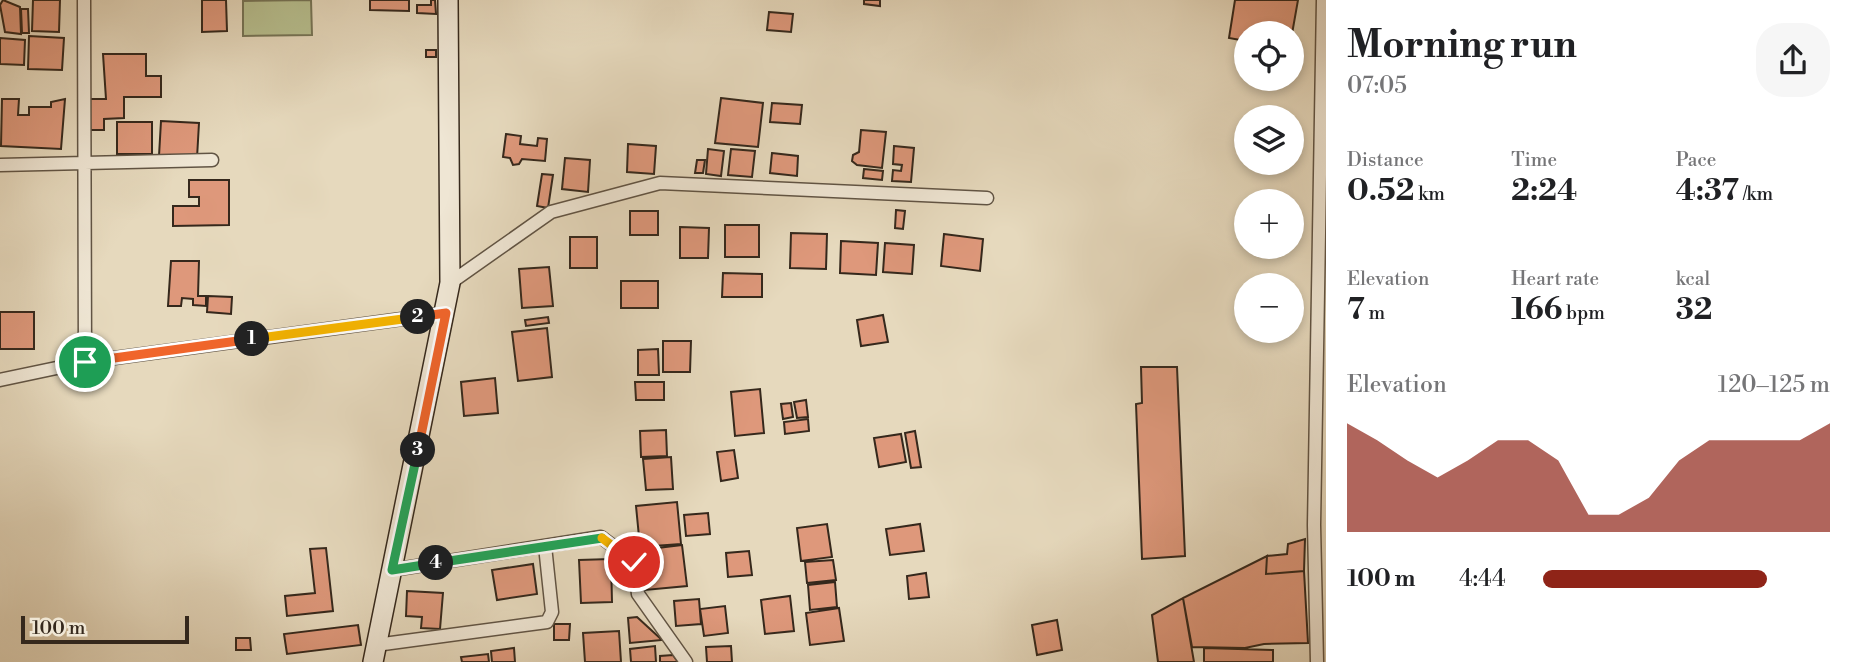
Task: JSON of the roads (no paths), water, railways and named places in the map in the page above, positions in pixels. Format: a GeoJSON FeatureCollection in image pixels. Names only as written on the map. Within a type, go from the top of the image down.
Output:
{"type":"FeatureCollection","features":[{"type":"Feature","properties":{"kind":"street"},"geometry":{"type":"LineString","coordinates":[[84,0],[85,362]]}},
{"type":"Feature","properties":{"kind":"street"},"geometry":{"type":"LineString","coordinates":[[449,0],[450,283],[375,654],[547,622],[552,612],[545,546]]}},
{"type":"Feature","properties":{"kind":"street"},"geometry":{"type":"LineString","coordinates":[[1317,662],[1323,0]]}},
{"type":"Feature","properties":{"kind":"street"},"geometry":{"type":"LineString","coordinates":[[0,165],[212,160]]}},
{"type":"Feature","properties":{"kind":"street"},"geometry":{"type":"LineString","coordinates":[[450,283],[551,212],[660,183],[987,198]]}},
{"type":"Feature","properties":{"kind":"street"},"geometry":{"type":"LineString","coordinates":[[0,380],[85,362],[446,313]]}},
{"type":"Feature","properties":{"kind":"street"},"geometry":{"type":"LineString","coordinates":[[392,570],[601,537],[634,562],[638,594],[686,662]]}}]}
